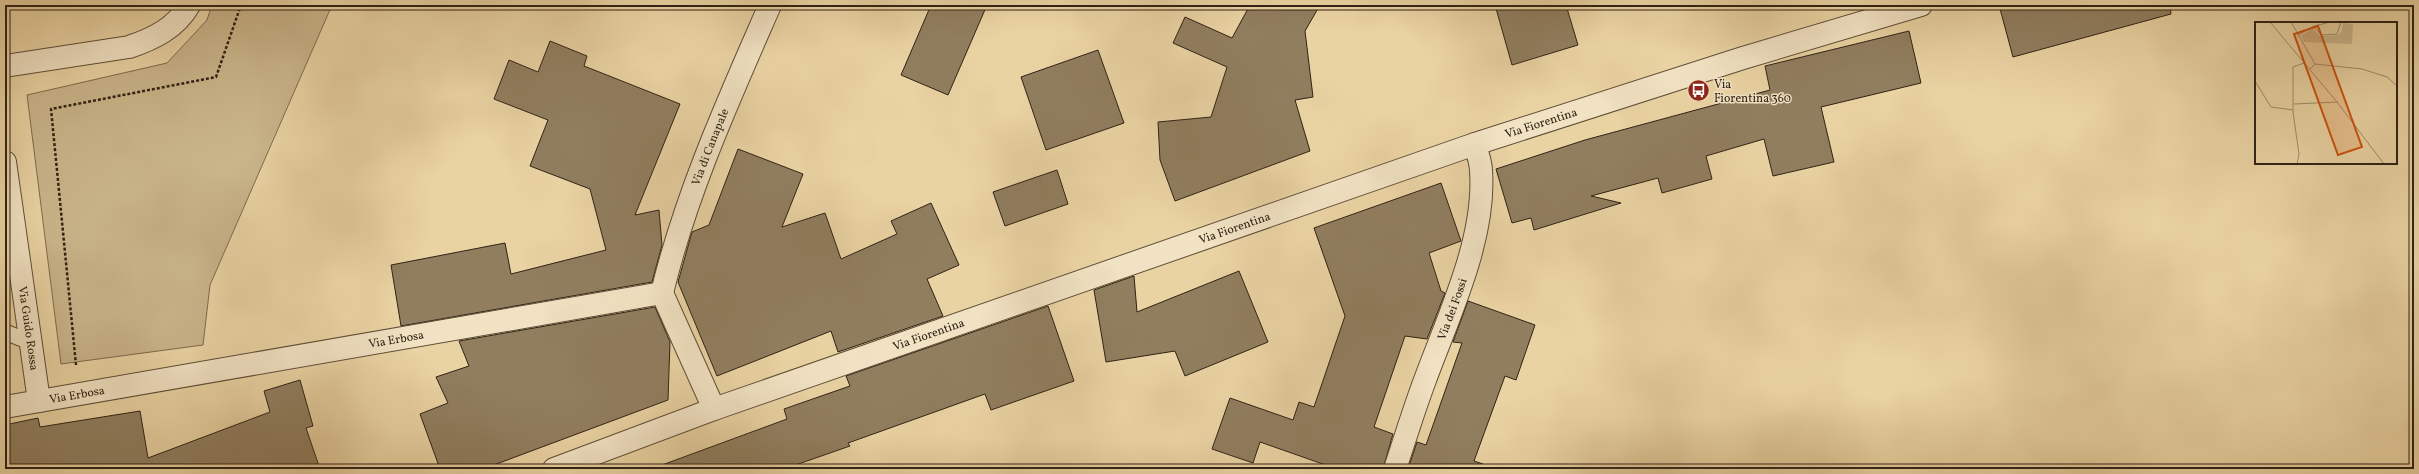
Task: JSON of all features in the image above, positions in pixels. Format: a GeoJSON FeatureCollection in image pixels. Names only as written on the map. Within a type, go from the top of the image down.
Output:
{"type":"FeatureCollection","features":[{"type":"Feature","properties":{"kind":"street"},"geometry":{"type":"LineString","coordinates":[[5,66],[129,47],[161,33],[174,24],[190,5]]}},
{"type":"Feature","properties":{"kind":"street","name":"Via di Canapale"},"geometry":{"type":"LineString","coordinates":[[662,293],[672,250],[692,194],[729,97],[770,5]]}},
{"type":"Feature","properties":{"kind":"street","name":"Via Fiorentina"},"geometry":{"type":"LineString","coordinates":[[565,467],[714,409],[1475,144],[1743,58],[1921,5]]}},
{"type":"Feature","properties":{"kind":"street","name":"Via dei Fossi"},"geometry":{"type":"LineString","coordinates":[[1395,469],[1425,379],[1445,331],[1476,230],[1481,200],[1482,170],[1475,144]]}},
{"type":"Feature","properties":{"kind":"street","name":"Via Guido Rossa"},"geometry":{"type":"LineString","coordinates":[[5,162],[39,400]]}},
{"type":"Feature","properties":{"kind":"street"},"geometry":{"type":"LineString","coordinates":[[662,293],[714,409]]}},
{"type":"Feature","properties":{"kind":"street","name":"Via Erbosa"},"geometry":{"type":"LineString","coordinates":[[5,407],[662,293]]}},
{"type":"Feature","properties":{"kind":"lane"},"geometry":{"type":"LineString","coordinates":[[5,332],[30,342]]}},
{"type":"Feature","properties":{"kind":"path"},"geometry":{"type":"LineString","coordinates":[[79,393],[51,108],[216,77],[241,5]]}},
{"type":"Feature","properties":{"kind":"shaded area"},"geometry":{"type":"Polygon","coordinates":[[[18,5],[62,5],[26,8],[18,5]]]}},
{"type":"Feature","properties":{"kind":"shaded area"},"geometry":{"type":"Polygon","coordinates":[[[212,5],[332,5],[210,285],[203,345],[61,364],[27,95],[167,63],[207,20],[212,5]]]}},
{"type":"Feature","properties":{"kind":"building"},"geometry":{"type":"Polygon","coordinates":[[[931,5],[987,5],[948,95],[901,75],[931,5]]]}},
{"type":"Feature","properties":{"kind":"building"},"geometry":{"type":"Polygon","coordinates":[[[1250,5],[1320,5],[1305,31],[1313,97],[1295,100],[1310,151],[1175,201],[1160,160],[1158,122],[1211,117],[1227,67],[1173,43],[1185,17],[1232,38],[1250,5]]]}},
{"type":"Feature","properties":{"kind":"building"},"geometry":{"type":"Polygon","coordinates":[[[1495,5],[1566,5],[1578,45],[1512,65],[1495,5]]]}},
{"type":"Feature","properties":{"kind":"building"},"geometry":{"type":"Polygon","coordinates":[[[1999,5],[2170,5],[2171,14],[2013,57],[1999,5]]]}},
{"type":"Feature","properties":{"kind":"building"},"geometry":{"type":"Polygon","coordinates":[[[1909,31],[1921,83],[1821,107],[1834,162],[1773,176],[1764,139],[1706,156],[1712,179],[1662,193],[1658,178],[1591,196],[1621,203],[1534,230],[1531,218],[1512,223],[1496,169],[1585,140],[1770,90],[1765,66],[1909,31]]]}},
{"type":"Feature","properties":{"kind":"building"},"geometry":{"type":"Polygon","coordinates":[[[550,41],[587,56],[584,66],[680,104],[635,215],[659,210],[662,245],[652,282],[401,326],[391,265],[505,243],[511,274],[606,250],[590,189],[530,166],[548,120],[494,99],[509,60],[538,72],[550,41]]]}},
{"type":"Feature","properties":{"kind":"building"},"geometry":{"type":"Polygon","coordinates":[[[1098,50],[1124,123],[1046,150],[1021,77],[1098,50]]]}},
{"type":"Feature","properties":{"kind":"building"},"geometry":{"type":"Polygon","coordinates":[[[738,149],[803,174],[782,227],[825,213],[841,259],[897,234],[891,221],[931,203],[959,265],[927,279],[943,316],[838,352],[831,331],[717,376],[678,282],[692,232],[709,225],[738,149]]]}},
{"type":"Feature","properties":{"kind":"building"},"geometry":{"type":"Polygon","coordinates":[[[1057,170],[1068,204],[1005,226],[993,192],[1057,170]]]}},
{"type":"Feature","properties":{"kind":"building"},"geometry":{"type":"Polygon","coordinates":[[[1441,183],[1461,241],[1429,253],[1441,291],[1445,293],[1427,339],[1405,336],[1374,427],[1393,434],[1383,469],[1337,469],[1260,442],[1253,463],[1212,449],[1230,398],[1293,420],[1299,402],[1314,407],[1345,316],[1314,228],[1441,183]]]}},
{"type":"Feature","properties":{"kind":"building"},"geometry":{"type":"Polygon","coordinates":[[[1239,271],[1268,342],[1185,376],[1175,351],[1106,362],[1094,290],[1134,276],[1137,312],[1239,271]]]}},
{"type":"Feature","properties":{"kind":"building"},"geometry":{"type":"Polygon","coordinates":[[[1468,301],[1535,325],[1516,380],[1505,376],[1474,461],[1483,464],[1482,469],[1408,469],[1417,442],[1426,445],[1462,343],[1453,342],[1468,301]]]}},
{"type":"Feature","properties":{"kind":"building"},"geometry":{"type":"Polygon","coordinates":[[[1048,306],[1074,381],[991,410],[985,394],[848,443],[850,446],[784,469],[662,469],[662,465],[787,419],[784,409],[850,386],[846,376],[1048,306]]]}},
{"type":"Feature","properties":{"kind":"building"},"geometry":{"type":"Polygon","coordinates":[[[655,307],[670,342],[668,400],[483,469],[440,469],[420,414],[448,403],[436,377],[469,366],[459,341],[655,307]]]}},
{"type":"Feature","properties":{"kind":"building"},"geometry":{"type":"Polygon","coordinates":[[[300,380],[313,426],[306,428],[320,469],[5,469],[5,425],[38,418],[40,427],[140,411],[148,458],[270,412],[264,391],[300,380]]]}},
{"type":"Feature","properties":{"kind":"place","name":"Via Fiorentina 360"},"geometry":{"type":"Point","coordinates":[1698,91]}}]}
